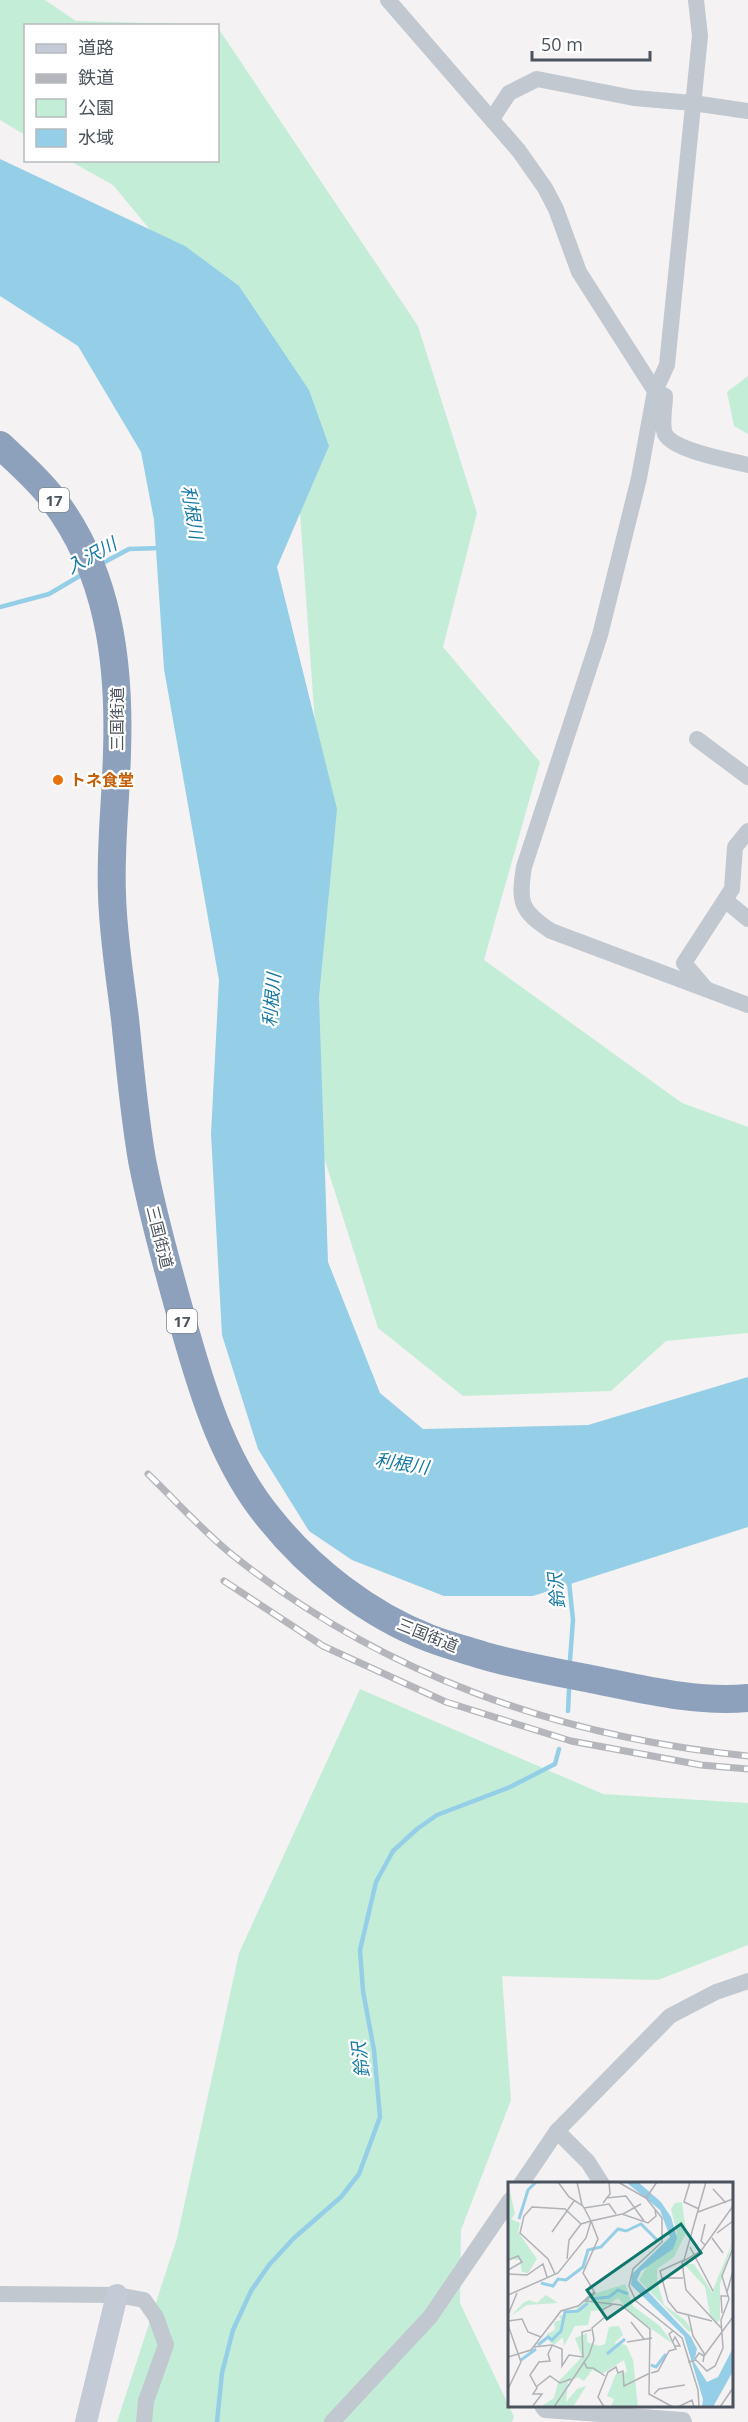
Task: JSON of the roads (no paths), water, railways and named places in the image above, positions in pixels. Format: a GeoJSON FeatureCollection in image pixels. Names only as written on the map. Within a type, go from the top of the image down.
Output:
{"type":"FeatureCollection","features":[{"type":"Feature","properties":{"kind":"highway","name":"三国街道"},"geometry":{"type":"LineString","coordinates":[[0,445],[50,495],[78,537],[107,614],[113,642],[116,681],[117,755],[111,833],[112,895],[116,947],[142,1158],[155,1222],[196,1370],[225,1449],[246,1486],[269,1519],[309,1560],[349,1593],[391,1620],[428,1638],[510,1663],[638,1689],[692,1696],[748,1698]]}},
{"type":"Feature","properties":{"kind":"street"},"geometry":{"type":"LineString","coordinates":[[388,0],[519,151],[545,188],[556,209],[579,272],[656,391],[665,396],[664,431],[670,440],[687,449],[748,465]]}},
{"type":"Feature","properties":{"kind":"street"},"geometry":{"type":"LineString","coordinates":[[696,0],[700,36],[667,365],[656,391],[639,478],[600,635],[524,867],[520,891],[523,906],[532,918],[551,931],[748,1005]]}},
{"type":"Feature","properties":{"kind":"street"},"geometry":{"type":"LineString","coordinates":[[492,119],[509,93],[537,79],[634,98],[748,111]]}},
{"type":"Feature","properties":{"kind":"street"},"geometry":{"type":"LineString","coordinates":[[697,739],[748,777]]}},
{"type":"Feature","properties":{"kind":"street"},"geometry":{"type":"LineString","coordinates":[[707,990],[684,963],[732,889],[735,847],[748,831]]}},
{"type":"Feature","properties":{"kind":"street"},"geometry":{"type":"LineString","coordinates":[[726,900],[748,919]]}},
{"type":"Feature","properties":{"kind":"street"},"geometry":{"type":"LineString","coordinates":[[522,2182],[557,2131],[670,2016],[716,1992],[748,1981]]}},
{"type":"Feature","properties":{"kind":"street"},"geometry":{"type":"LineString","coordinates":[[557,2131],[588,2162],[601,2182]]}},
{"type":"Feature","properties":{"kind":"street"},"geometry":{"type":"LineString","coordinates":[[332,2422],[430,2317],[508,2203]]}},
{"type":"Feature","properties":{"kind":"street"},"geometry":{"type":"LineString","coordinates":[[0,2294],[117,2295],[144,2300],[156,2317],[166,2345],[146,2401],[144,2422]]}},
{"type":"Feature","properties":{"kind":"street"},"geometry":{"type":"LineString","coordinates":[[86,2422],[117,2295]]}},
{"type":"Feature","properties":{"kind":"street"},"geometry":{"type":"LineString","coordinates":[[543,2407],[545,2410],[683,2420],[684,2422]]}},
{"type":"Feature","properties":{"kind":"water","name":"利根川"},"geometry":{"type":"Polygon","coordinates":[[[0,159],[185,246],[239,286],[309,390],[329,446],[277,567],[337,809],[319,997],[328,1262],[380,1393],[423,1429],[588,1425],[748,1377],[748,1527],[533,1596],[444,1596],[352,1560],[309,1531],[258,1449],[222,1335],[211,1134],[219,980],[164,669],[154,520],[141,452],[78,346],[0,296],[0,159]]]}},
{"type":"Feature","properties":{"kind":"waterway","name":"入沢川"},"geometry":{"type":"LineString","coordinates":[[101,564],[129,549],[161,548]]}},
{"type":"Feature","properties":{"kind":"waterway","name":"入沢川"},"geometry":{"type":"LineString","coordinates":[[0,607],[49,594],[83,574]]}},
{"type":"Feature","properties":{"kind":"waterway","name":"鈴沢"},"geometry":{"type":"LineString","coordinates":[[569,1582],[573,1620],[570,1660]]}},
{"type":"Feature","properties":{"kind":"waterway","name":"鈴沢"},"geometry":{"type":"LineString","coordinates":[[568,1711],[569,1690]]}},
{"type":"Feature","properties":{"kind":"waterway","name":"鈴沢"},"geometry":{"type":"LineString","coordinates":[[217,2422],[222,2373],[233,2330],[251,2291],[269,2265],[294,2238],[341,2197],[359,2174],[380,2117],[374,2050],[363,1991],[360,1950],[376,1882],[393,1851],[417,1829],[437,1815],[510,1787],[555,1764],[559,1749]]}},
{"type":"Feature","properties":{"kind":"railway"},"geometry":{"type":"LineString","coordinates":[[148,1474],[219,1544],[287,1595],[347,1633],[409,1665],[474,1692],[540,1715],[608,1733],[677,1747],[748,1756]]}},
{"type":"Feature","properties":{"kind":"railway"},"geometry":{"type":"LineString","coordinates":[[224,1581],[323,1646],[446,1702],[571,1741],[701,1765],[748,1769]]}},
{"type":"Feature","properties":{"kind":"place","name":"トネ食堂"},"geometry":{"type":"Point","coordinates":[58,780]}}]}
